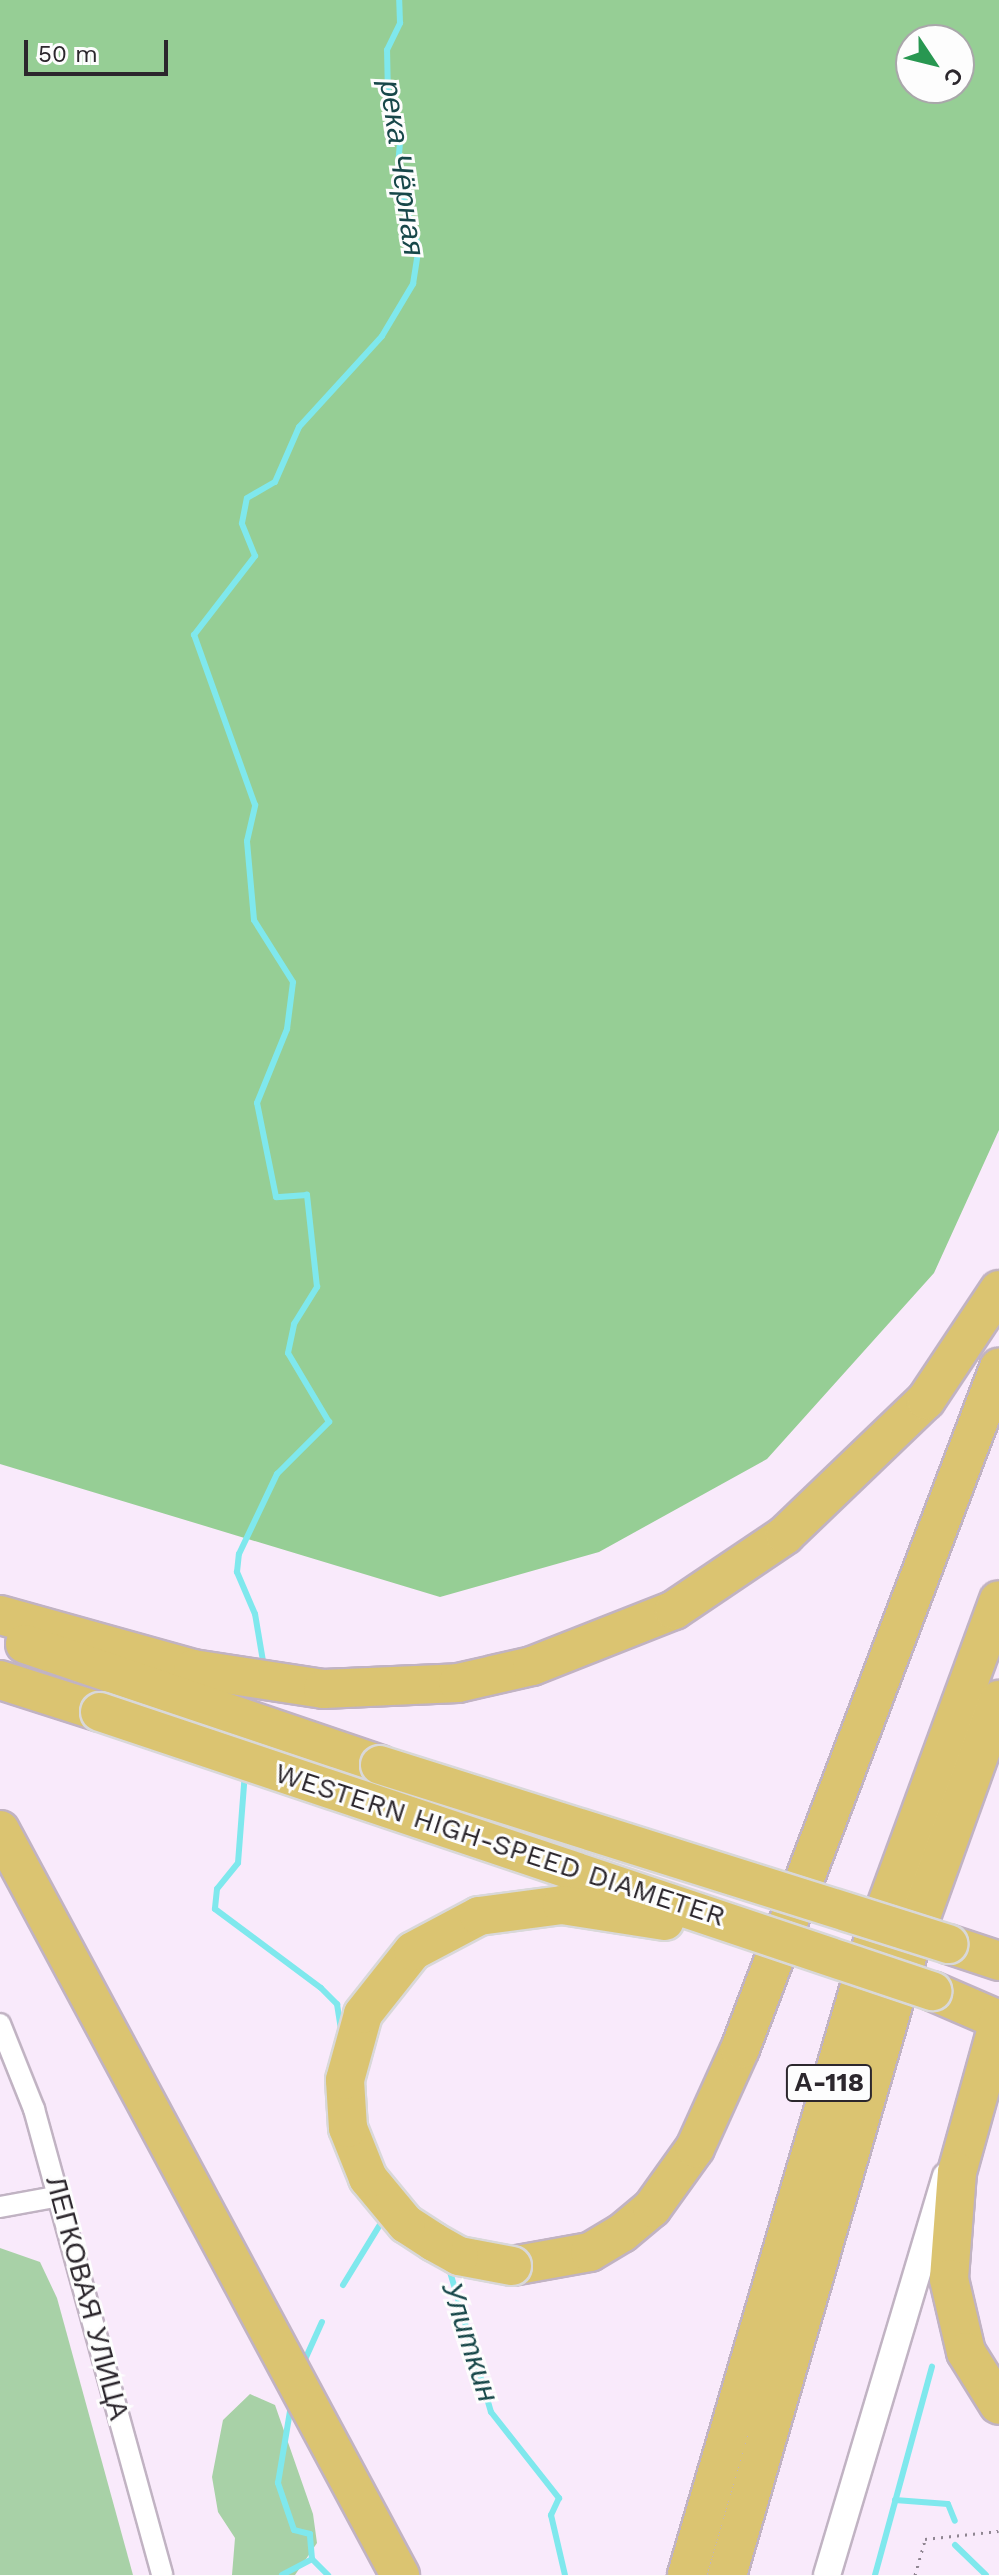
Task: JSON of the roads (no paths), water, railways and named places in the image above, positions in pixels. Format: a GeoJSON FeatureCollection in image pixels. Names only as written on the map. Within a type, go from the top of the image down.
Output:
{"type":"FeatureCollection","features":[{"type":"Feature","properties":{"kind":"highway"},"geometry":{"type":"LineString","coordinates":[[0,1615],[110,1679],[193,1669],[323,1689],[458,1683],[617,1636],[724,1579],[817,1509],[900,1429],[999,1290]]}},
{"type":"Feature","properties":{"kind":"highway"},"geometry":{"type":"LineString","coordinates":[[821,1951],[595,1907],[526,1906],[441,1932],[387,1976],[349,2046],[352,2145],[368,2178],[406,2224],[459,2256],[512,2266],[590,2252],[622,2233],[652,2208],[695,2148],[740,2049],[999,1368]]}},
{"type":"Feature","properties":{"kind":"highway","name":"А-118"},"geometry":{"type":"LineString","coordinates":[[687,2575],[873,1942],[999,1600]]}},
{"type":"Feature","properties":{"kind":"highway","name":"WESTERN HIGH-SPEED DIAMETER"},"geometry":{"type":"LineString","coordinates":[[0,1634],[821,1951],[999,2012]]}},
{"type":"Feature","properties":{"kind":"highway","name":"WESTERN HIGH-SPEED DIAMETER"},"geometry":{"type":"LineString","coordinates":[[0,1680],[110,1679],[999,1961]]}},
{"type":"Feature","properties":{"kind":"highway","name":"А-118"},"geometry":{"type":"LineString","coordinates":[[727,2575],[909,1950],[999,1700]]}},
{"type":"Feature","properties":{"kind":"highway"},"geometry":{"type":"LineString","coordinates":[[0,1830],[268,2324],[400,2575]]}},
{"type":"Feature","properties":{"kind":"highway"},"geometry":{"type":"LineString","coordinates":[[932,1991],[999,2020],[985,2061],[957,2172],[949,2279],[966,2352],[999,2405]]}},
{"type":"Feature","properties":{"kind":"street","name":"ЛЕГКОВАЯ УЛИЦА"},"geometry":{"type":"LineString","coordinates":[[0,2024],[60,2196],[162,2575]]}},
{"type":"Feature","properties":{"kind":"street"},"geometry":{"type":"LineString","coordinates":[[827,2575],[915,2268],[985,2061]]}},
{"type":"Feature","properties":{"kind":"street"},"geometry":{"type":"LineString","coordinates":[[0,2207],[60,2196]]}},
{"type":"Feature","properties":{"kind":"waterway","name":"река Чёрная"},"geometry":{"type":"LineString","coordinates":[[264,1667],[255,1614],[237,1572],[239,1554],[277,1474],[329,1422],[288,1353],[294,1324],[317,1287],[307,1195],[276,1197],[257,1103],[287,1029],[293,982],[254,920],[247,841],[255,805],[194,635],[255,556],[242,523],[247,498],[275,482],[299,427],[382,336],[413,284],[419,248],[397,177],[400,140],[388,96],[387,50],[400,23],[399,0]]}},
{"type":"Feature","properties":{"kind":"waterway","name":"река Чёрная"},"geometry":{"type":"LineString","coordinates":[[245,1772],[238,1863],[217,1889],[215,1909],[321,1988],[337,2004],[341,2029]]}},
{"type":"Feature","properties":{"kind":"waterway","name":"река Чёрная"},"geometry":{"type":"LineString","coordinates":[[343,2285],[384,2218]]}},
{"type":"Feature","properties":{"kind":"waterway","name":"Улиткин"},"geometry":{"type":"LineString","coordinates":[[448,2265],[491,2412],[559,2498],[551,2515],[565,2575]]}},
{"type":"Feature","properties":{"kind":"waterway","name":"река Чёрная"},"geometry":{"type":"LineString","coordinates":[[303,2364],[322,2322]]}},
{"type":"Feature","properties":{"kind":"waterway"},"geometry":{"type":"LineString","coordinates":[[875,2575],[932,2367]]}},
{"type":"Feature","properties":{"kind":"waterway","name":"река Чёрная"},"geometry":{"type":"LineString","coordinates":[[282,2575],[312,2559],[310,2534],[294,2530],[278,2483],[291,2405]]}},
{"type":"Feature","properties":{"kind":"waterway"},"geometry":{"type":"LineString","coordinates":[[895,2500],[948,2504],[955,2521]]}},
{"type":"Feature","properties":{"kind":"waterway"},"geometry":{"type":"LineString","coordinates":[[955,2545],[986,2575]]}},
{"type":"Feature","properties":{"kind":"waterway"},"geometry":{"type":"LineString","coordinates":[[312,2559],[328,2575]]}}]}
